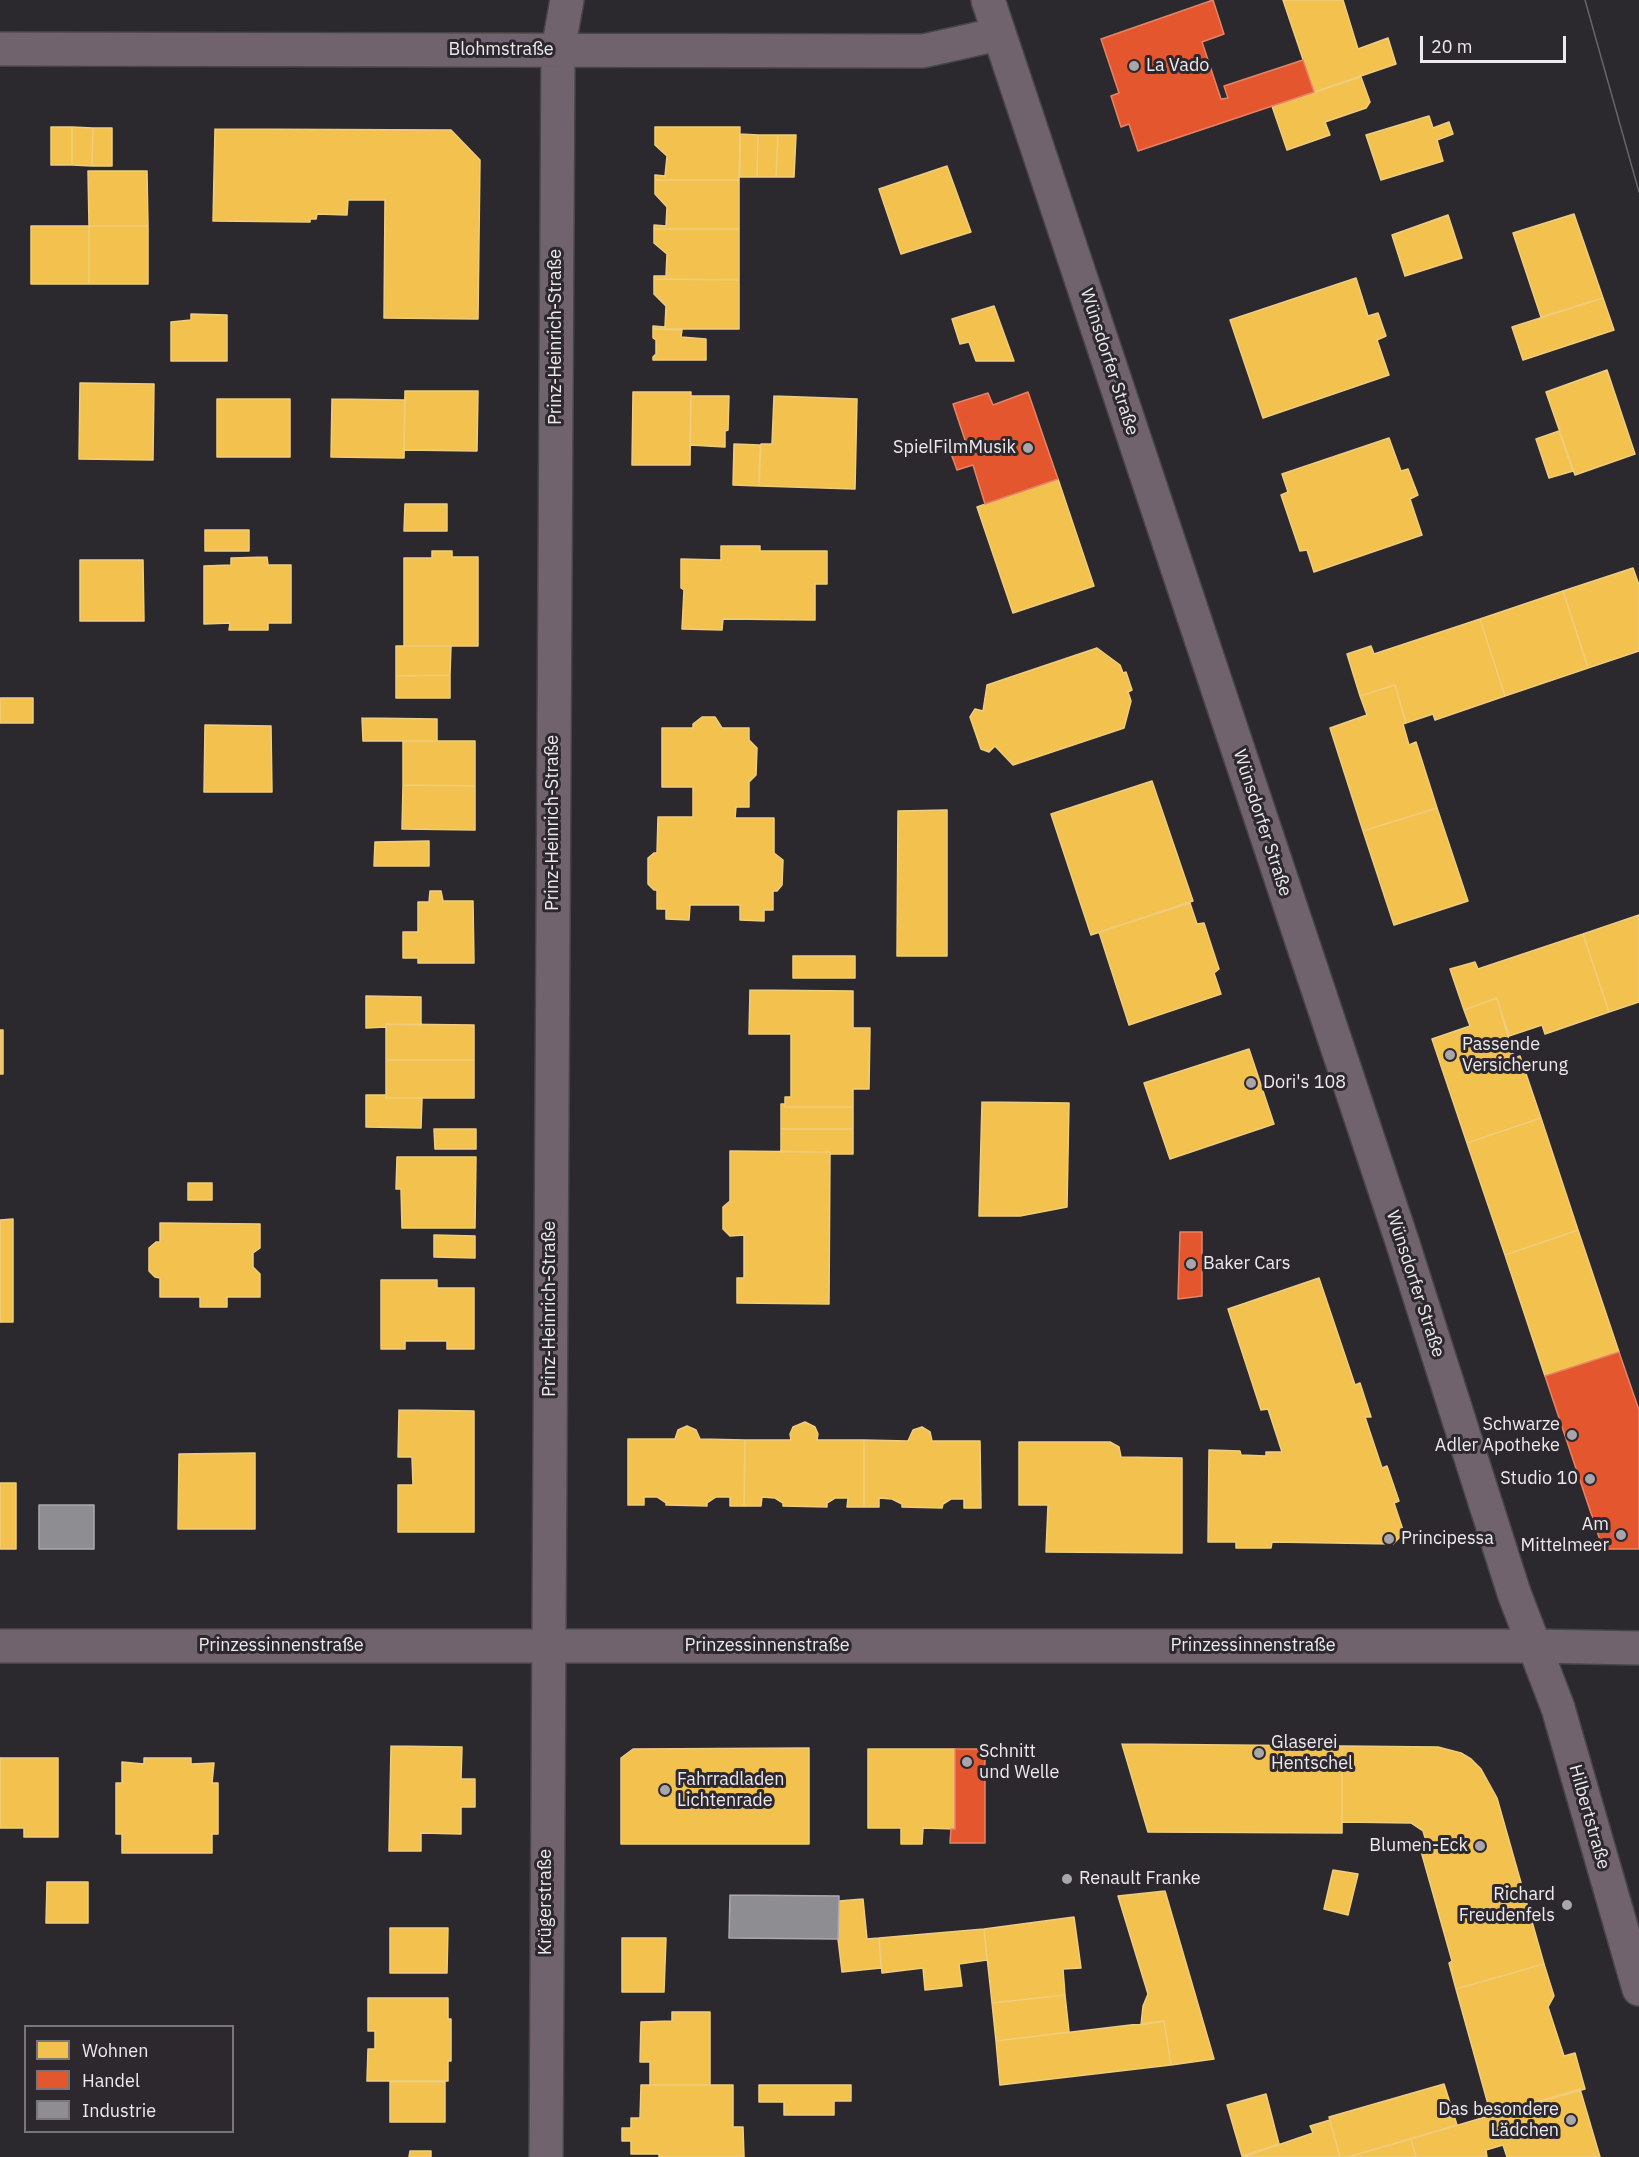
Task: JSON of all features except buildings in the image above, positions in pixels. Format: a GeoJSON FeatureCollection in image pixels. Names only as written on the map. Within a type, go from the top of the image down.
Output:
{"type":"FeatureCollection","features":[{"type":"Feature","properties":{"kind":"street","name":"Prinz-Heinrich-Straße"},"geometry":{"type":"LineString","coordinates":[[548,1646],[558,50],[567,0]]}},
{"type":"Feature","properties":{"kind":"street","name":"Wünsdorfer Straße"},"geometry":{"type":"LineString","coordinates":[[988,0],[1402,1241],[1500,1551],[1533,1646]]}},
{"type":"Feature","properties":{"kind":"street","name":"Blohmstraße"},"geometry":{"type":"LineString","coordinates":[[0,49],[923,51],[999,34]]}},
{"type":"Feature","properties":{"kind":"street","name":"Prinzessinnenstraße"},"geometry":{"type":"LineString","coordinates":[[0,1646],[1533,1646],[1639,1648]]}},
{"type":"Feature","properties":{"kind":"street","name":"Krügerstraße"},"geometry":{"type":"LineString","coordinates":[[546,2157],[548,1646]]}},
{"type":"Feature","properties":{"kind":"street","name":"Hilbertstraße"},"geometry":{"type":"LineString","coordinates":[[1533,1646],[1558,1708],[1639,1989]]}},
{"type":"Feature","properties":{"kind":"tram line"},"geometry":{"type":"LineString","coordinates":[[1585,0],[1639,192]]}},
{"type":"Feature","properties":{"kind":"place","name":"La Vado"},"geometry":{"type":"Point","coordinates":[1134,66]}},
{"type":"Feature","properties":{"kind":"place","name":"SpielFilmMusik"},"geometry":{"type":"Point","coordinates":[1028,448]}},
{"type":"Feature","properties":{"kind":"place","name":"Passende Versicherung"},"geometry":{"type":"Point","coordinates":[1450,1055]}},
{"type":"Feature","properties":{"kind":"place","name":"Dori's 108"},"geometry":{"type":"Point","coordinates":[1251,1083]}},
{"type":"Feature","properties":{"kind":"place","name":"Baker Cars"},"geometry":{"type":"Point","coordinates":[1191,1264]}},
{"type":"Feature","properties":{"kind":"place","name":"Schwarze Adler Apotheke"},"geometry":{"type":"Point","coordinates":[1572,1435]}},
{"type":"Feature","properties":{"kind":"place","name":"Studio 10"},"geometry":{"type":"Point","coordinates":[1590,1479]}},
{"type":"Feature","properties":{"kind":"place","name":"Am Mittelmeer"},"geometry":{"type":"Point","coordinates":[1621,1535]}},
{"type":"Feature","properties":{"kind":"place","name":"Principessa"},"geometry":{"type":"Point","coordinates":[1389,1539]}},
{"type":"Feature","properties":{"kind":"place","name":"Glaserei Hentschel"},"geometry":{"type":"Point","coordinates":[1259,1753]}},
{"type":"Feature","properties":{"kind":"place","name":"Schnitt und Welle"},"geometry":{"type":"Point","coordinates":[967,1762]}},
{"type":"Feature","properties":{"kind":"place","name":"Fahrradladen Lichtenrade"},"geometry":{"type":"Point","coordinates":[665,1790]}},
{"type":"Feature","properties":{"kind":"place","name":"Blumen-Eck"},"geometry":{"type":"Point","coordinates":[1480,1846]}},
{"type":"Feature","properties":{"kind":"place","name":"Renault Franke"},"geometry":{"type":"Point","coordinates":[1067,1879]}},
{"type":"Feature","properties":{"kind":"place","name":"Richard Freudenfels"},"geometry":{"type":"Point","coordinates":[1567,1905]}},
{"type":"Feature","properties":{"kind":"place","name":"Das besondere Lädchen"},"geometry":{"type":"Point","coordinates":[1571,2120]}}]}
